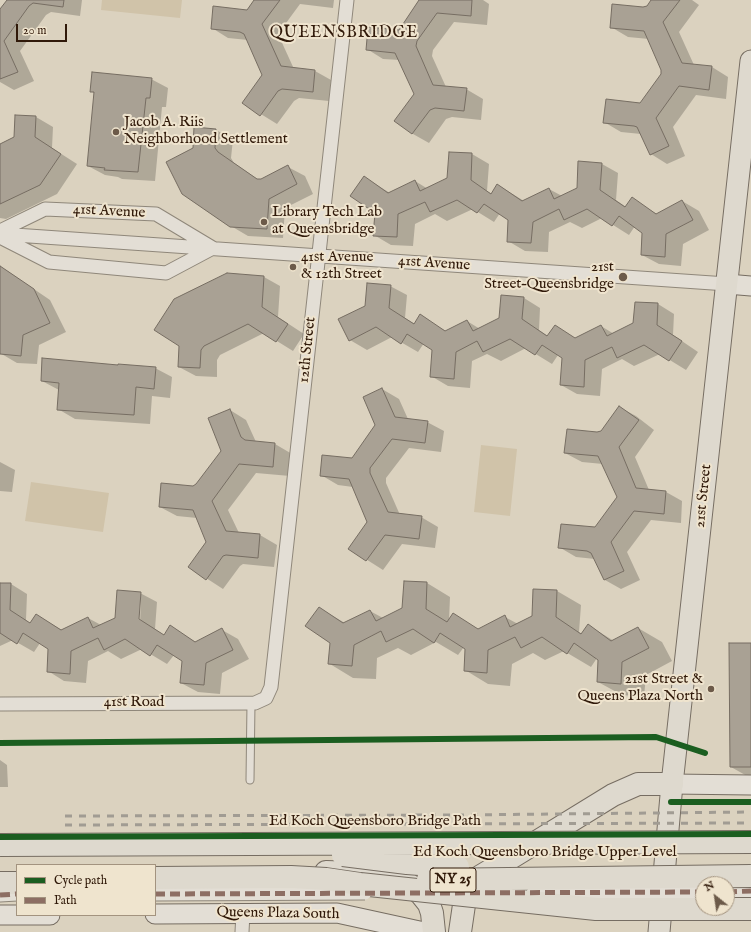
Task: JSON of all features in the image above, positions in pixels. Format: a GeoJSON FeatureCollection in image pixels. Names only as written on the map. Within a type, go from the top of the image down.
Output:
{"type":"FeatureCollection","features":[{"type":"Feature","properties":{"kind":"highway"},"geometry":{"type":"LineString","coordinates":[[462,922],[465,898],[481,876],[613,795],[638,784],[672,784]]}},
{"type":"Feature","properties":{"kind":"highway"},"geometry":{"type":"LineString","coordinates":[[0,845],[751,842]]}},
{"type":"Feature","properties":{"kind":"highway","name":"Ed Koch Queensboro Bridge Upper Level"},"geometry":{"type":"LineString","coordinates":[[339,855],[411,852],[751,853]]}},
{"type":"Feature","properties":{"kind":"highway"},"geometry":{"type":"LineString","coordinates":[[0,856],[339,855],[407,863],[534,871],[751,870]]}},
{"type":"Feature","properties":{"kind":"highway"},"geometry":{"type":"LineString","coordinates":[[156,873],[371,872],[386,874],[406,882],[418,890],[426,899],[430,926]]}},
{"type":"Feature","properties":{"kind":"highway","name":"NY 25"},"geometry":{"type":"LineString","coordinates":[[156,882],[751,876]]}},
{"type":"Feature","properties":{"kind":"highway"},"geometry":{"type":"LineString","coordinates":[[156,878],[291,877],[596,910],[751,909]]}},
{"type":"Feature","properties":{"kind":"highway"},"geometry":{"type":"LineString","coordinates":[[0,878],[16,878]]}},
{"type":"Feature","properties":{"kind":"highway"},"geometry":{"type":"LineString","coordinates":[[0,883],[16,883]]}},
{"type":"Feature","properties":{"kind":"main road","name":"21st Street"},"geometry":{"type":"LineString","coordinates":[[659,932],[672,784],[751,61]]}},
{"type":"Feature","properties":{"kind":"main road","name":"41st Avenue"},"geometry":{"type":"LineString","coordinates":[[727,284],[751,286]]}},
{"type":"Feature","properties":{"kind":"main road"},"geometry":{"type":"LineString","coordinates":[[672,784],[751,785]]}},
{"type":"Feature","properties":{"kind":"main road","name":"Queens Plaza South"},"geometry":{"type":"LineString","coordinates":[[156,914],[337,913],[430,926]]}},
{"type":"Feature","properties":{"kind":"main road"},"geometry":{"type":"LineString","coordinates":[[0,915],[16,915]]}},
{"type":"Feature","properties":{"kind":"main road"},"geometry":{"type":"LineString","coordinates":[[43,932],[45,916]]}},
{"type":"Feature","properties":{"kind":"street","name":"12th Street"},"geometry":{"type":"LineString","coordinates":[[266,698],[271,687],[347,0]]}},
{"type":"Feature","properties":{"kind":"street","name":"41st Avenue"},"geometry":{"type":"LineString","coordinates":[[0,231],[45,209],[156,214],[213,248]]}},
{"type":"Feature","properties":{"kind":"street","name":"41st Avenue"},"geometry":{"type":"LineString","coordinates":[[0,236],[49,262],[166,273],[213,248]]}},
{"type":"Feature","properties":{"kind":"street","name":"41st Avenue"},"geometry":{"type":"LineString","coordinates":[[0,236],[213,248],[727,284]]}},
{"type":"Feature","properties":{"kind":"street","name":"41st Road"},"geometry":{"type":"LineString","coordinates":[[0,704],[255,703],[266,698]]}},
{"type":"Feature","properties":{"kind":"street"},"geometry":{"type":"LineString","coordinates":[[735,892],[751,891]]}},
{"type":"Feature","properties":{"kind":"street"},"geometry":{"type":"LineString","coordinates":[[156,894],[695,892]]}},
{"type":"Feature","properties":{"kind":"street"},"geometry":{"type":"LineString","coordinates":[[0,894],[16,894]]}},
{"type":"Feature","properties":{"kind":"street"},"geometry":{"type":"LineString","coordinates":[[242,932],[244,913]]}},
{"type":"Feature","properties":{"kind":"lane"},"geometry":{"type":"LineString","coordinates":[[250,780],[251,703]]}},
{"type":"Feature","properties":{"kind":"shaded area"},"geometry":{"type":"Polygon","coordinates":[[[102,0],[182,0],[180,18],[101,10],[102,0]]]}},
{"type":"Feature","properties":{"kind":"shaded area"},"geometry":{"type":"Polygon","coordinates":[[[481,445],[517,449],[510,516],[474,512],[481,445]]]}},
{"type":"Feature","properties":{"kind":"shaded area"},"geometry":{"type":"Polygon","coordinates":[[[31,482],[109,493],[103,532],[25,521],[31,482]]]}},
{"type":"Feature","properties":{"kind":"building"},"geometry":{"type":"Polygon","coordinates":[[[7,0],[64,0],[63,7],[33,3],[29,6],[4,41],[18,72],[0,79],[0,9],[7,0]]]}},
{"type":"Feature","properties":{"kind":"building"},"geometry":{"type":"Polygon","coordinates":[[[254,0],[280,0],[262,24],[281,66],[315,70],[313,92],[282,89],[278,91],[260,116],[242,103],[262,75],[244,34],[240,32],[211,29],[213,6],[247,10],[254,0]]]}},
{"type":"Feature","properties":{"kind":"building"},"geometry":{"type":"Polygon","coordinates":[[[419,0],[472,0],[471,16],[437,13],[417,41],[416,46],[433,85],[467,88],[464,111],[435,108],[430,110],[412,134],[394,121],[414,94],[395,53],[366,50],[368,27],[399,30],[419,0]]]}},
{"type":"Feature","properties":{"kind":"building"},"geometry":{"type":"Polygon","coordinates":[[[651,0],[680,0],[663,22],[682,63],[712,66],[709,90],[679,86],[656,118],[669,146],[650,155],[637,127],[603,123],[606,99],[640,103],[661,74],[661,70],[644,31],[610,28],[612,4],[643,7],[647,6],[651,0]]]}},
{"type":"Feature","properties":{"kind":"building","name":"Jacob A. Riis Neighborhood Settlement"},"geometry":{"type":"Polygon","coordinates":[[[92,72],[152,78],[150,98],[146,98],[138,172],[104,170],[105,168],[87,166],[94,92],[90,92],[92,72]]]}},
{"type":"Feature","properties":{"kind":"building"},"geometry":{"type":"Polygon","coordinates":[[[15,115],[36,116],[35,137],[61,154],[40,185],[0,204],[0,144],[14,137],[15,115]]]}},
{"type":"Feature","properties":{"kind":"building"},"geometry":{"type":"Polygon","coordinates":[[[194,127],[216,129],[215,148],[218,152],[257,179],[261,179],[288,165],[297,184],[269,199],[267,229],[230,227],[182,194],[166,162],[193,148],[194,127]]]}},
{"type":"Feature","properties":{"kind":"building"},"geometry":{"type":"Polygon","coordinates":[[[449,152],[472,153],[471,180],[491,194],[497,184],[522,201],[549,188],[554,199],[577,188],[578,161],[602,163],[600,190],[625,207],[632,197],[656,214],[682,200],[693,220],[666,234],[665,257],[641,255],[642,233],[619,216],[612,226],[587,209],[564,220],[559,209],[533,222],[531,243],[507,242],[508,220],[484,204],[477,213],[457,200],[430,212],[425,202],[398,214],[397,237],[373,236],[375,213],[350,196],[364,176],[388,193],[415,180],[420,191],[447,178],[449,152]]]}},
{"type":"Feature","properties":{"kind":"building"},"geometry":{"type":"Polygon","coordinates":[[[0,266],[34,289],[50,323],[23,335],[21,356],[0,354],[0,266]]]}},
{"type":"Feature","properties":{"kind":"building"},"geometry":{"type":"Polygon","coordinates":[[[227,273],[264,276],[262,307],[288,324],[276,342],[248,324],[204,346],[201,350],[200,368],[178,367],[179,346],[154,330],[174,299],[227,273]]]}},
{"type":"Feature","properties":{"kind":"building"},"geometry":{"type":"Polygon","coordinates":[[[367,283],[391,285],[389,308],[414,324],[420,314],[445,331],[467,320],[473,331],[499,318],[501,295],[524,297],[522,319],[547,336],[555,325],[575,338],[601,325],[607,336],[633,323],[635,302],[658,303],[657,325],[682,341],[669,361],[644,345],[617,358],[612,347],[585,360],[584,387],[560,385],[562,358],[542,345],[535,355],[510,339],[483,352],[477,341],[456,352],[454,379],[430,377],[432,350],[407,334],[401,344],[376,327],[349,341],[338,319],[365,306],[367,283]]]}},
{"type":"Feature","properties":{"kind":"building"},"geometry":{"type":"Polygon","coordinates":[[[42,358],[156,367],[154,389],[136,387],[134,415],[57,410],[59,383],[41,381],[42,358]]]}},
{"type":"Feature","properties":{"kind":"building"},"geometry":{"type":"Polygon","coordinates":[[[382,388],[395,417],[428,421],[425,443],[392,439],[370,468],[370,473],[388,512],[422,516],[419,539],[385,535],[366,561],[348,549],[367,522],[349,479],[320,476],[322,455],[352,458],[375,425],[363,397],[382,388]]]}},
{"type":"Feature","properties":{"kind":"building"},"geometry":{"type":"Polygon","coordinates":[[[619,406],[639,420],[619,447],[636,488],[666,491],[664,514],[634,511],[611,542],[624,571],[604,580],[591,553],[587,551],[558,548],[561,524],[595,527],[617,497],[598,456],[564,453],[567,429],[597,432],[601,431],[619,406]]]}},
{"type":"Feature","properties":{"kind":"building"},"geometry":{"type":"Polygon","coordinates":[[[230,409],[241,437],[245,440],[275,443],[273,467],[239,464],[212,501],[226,531],[260,534],[258,558],[223,556],[206,580],[188,567],[206,542],[193,510],[159,507],[161,483],[193,486],[196,484],[221,451],[208,418],[230,409]]]}},
{"type":"Feature","properties":{"kind":"building"},"geometry":{"type":"Polygon","coordinates":[[[404,581],[427,582],[426,609],[447,622],[453,613],[478,629],[505,615],[510,627],[532,616],[533,589],[557,590],[556,617],[581,634],[588,624],[611,641],[638,627],[649,648],[622,662],[621,684],[597,682],[598,660],[574,643],[567,654],[542,637],[521,648],[515,637],[488,650],[487,673],[464,671],[465,649],[440,633],[434,643],[413,629],[386,642],[381,631],[354,645],[352,666],[328,664],[330,643],[305,626],[319,607],[343,623],[370,610],[376,621],[402,608],[404,581]]]}},
{"type":"Feature","properties":{"kind":"building"},"geometry":{"type":"Polygon","coordinates":[[[0,583],[11,583],[10,610],[30,623],[36,614],[61,630],[88,617],[93,628],[115,618],[117,590],[141,592],[139,619],[164,635],[170,625],[195,642],[222,628],[233,650],[206,663],[204,685],[180,683],[182,661],[157,645],[150,656],[125,639],[104,650],[98,638],[71,651],[70,674],[47,672],[48,649],[23,633],[17,644],[0,633],[0,583]]]}},
{"type":"Feature","properties":{"kind":"building"},"geometry":{"type":"Polygon","coordinates":[[[729,643],[751,643],[751,767],[730,767],[729,643]]]}},
{"type":"Feature","properties":{"kind":"railway"},"geometry":{"type":"LineString","coordinates":[[65,816],[459,815],[751,812]]}},
{"type":"Feature","properties":{"kind":"railway"},"geometry":{"type":"LineString","coordinates":[[65,825],[751,823]]}},
{"type":"Feature","properties":{"kind":"marked path"},"geometry":{"type":"LineString","coordinates":[[735,892],[751,891]]}},
{"type":"Feature","properties":{"kind":"marked path"},"geometry":{"type":"LineString","coordinates":[[156,894],[695,892]]}},
{"type":"Feature","properties":{"kind":"marked path"},"geometry":{"type":"LineString","coordinates":[[0,895],[16,894]]}},
{"type":"Feature","properties":{"kind":"cycle path"},"geometry":{"type":"LineString","coordinates":[[0,743],[656,737],[705,753]]}},
{"type":"Feature","properties":{"kind":"cycle path"},"geometry":{"type":"LineString","coordinates":[[671,802],[751,802]]}},
{"type":"Feature","properties":{"kind":"cycle path","name":"Ed Koch Queensboro Bridge Path"},"geometry":{"type":"LineString","coordinates":[[0,837],[751,834]]}},
{"type":"Feature","properties":{"kind":"place","name":"Jacob A. Riis Neighborhood Settlement"},"geometry":{"type":"Point","coordinates":[116,132]}},
{"type":"Feature","properties":{"kind":"place","name":"Library Tech Lab at Queensbridge"},"geometry":{"type":"Point","coordinates":[264,222]}},
{"type":"Feature","properties":{"kind":"place","name":"41st Avenue & 12th Street"},"geometry":{"type":"Point","coordinates":[293,267]}},
{"type":"Feature","properties":{"kind":"place","name":"21st Street–Queensbridge"},"geometry":{"type":"Point","coordinates":[623,277]}},
{"type":"Feature","properties":{"kind":"place","name":"21st Street & Queens Plaza North"},"geometry":{"type":"Point","coordinates":[711,689]}},
{"type":"Feature","properties":{"kind":"district","name":"QUEENSBRIDGE"},"geometry":{"type":"Point","coordinates":[344,34]}}]}
